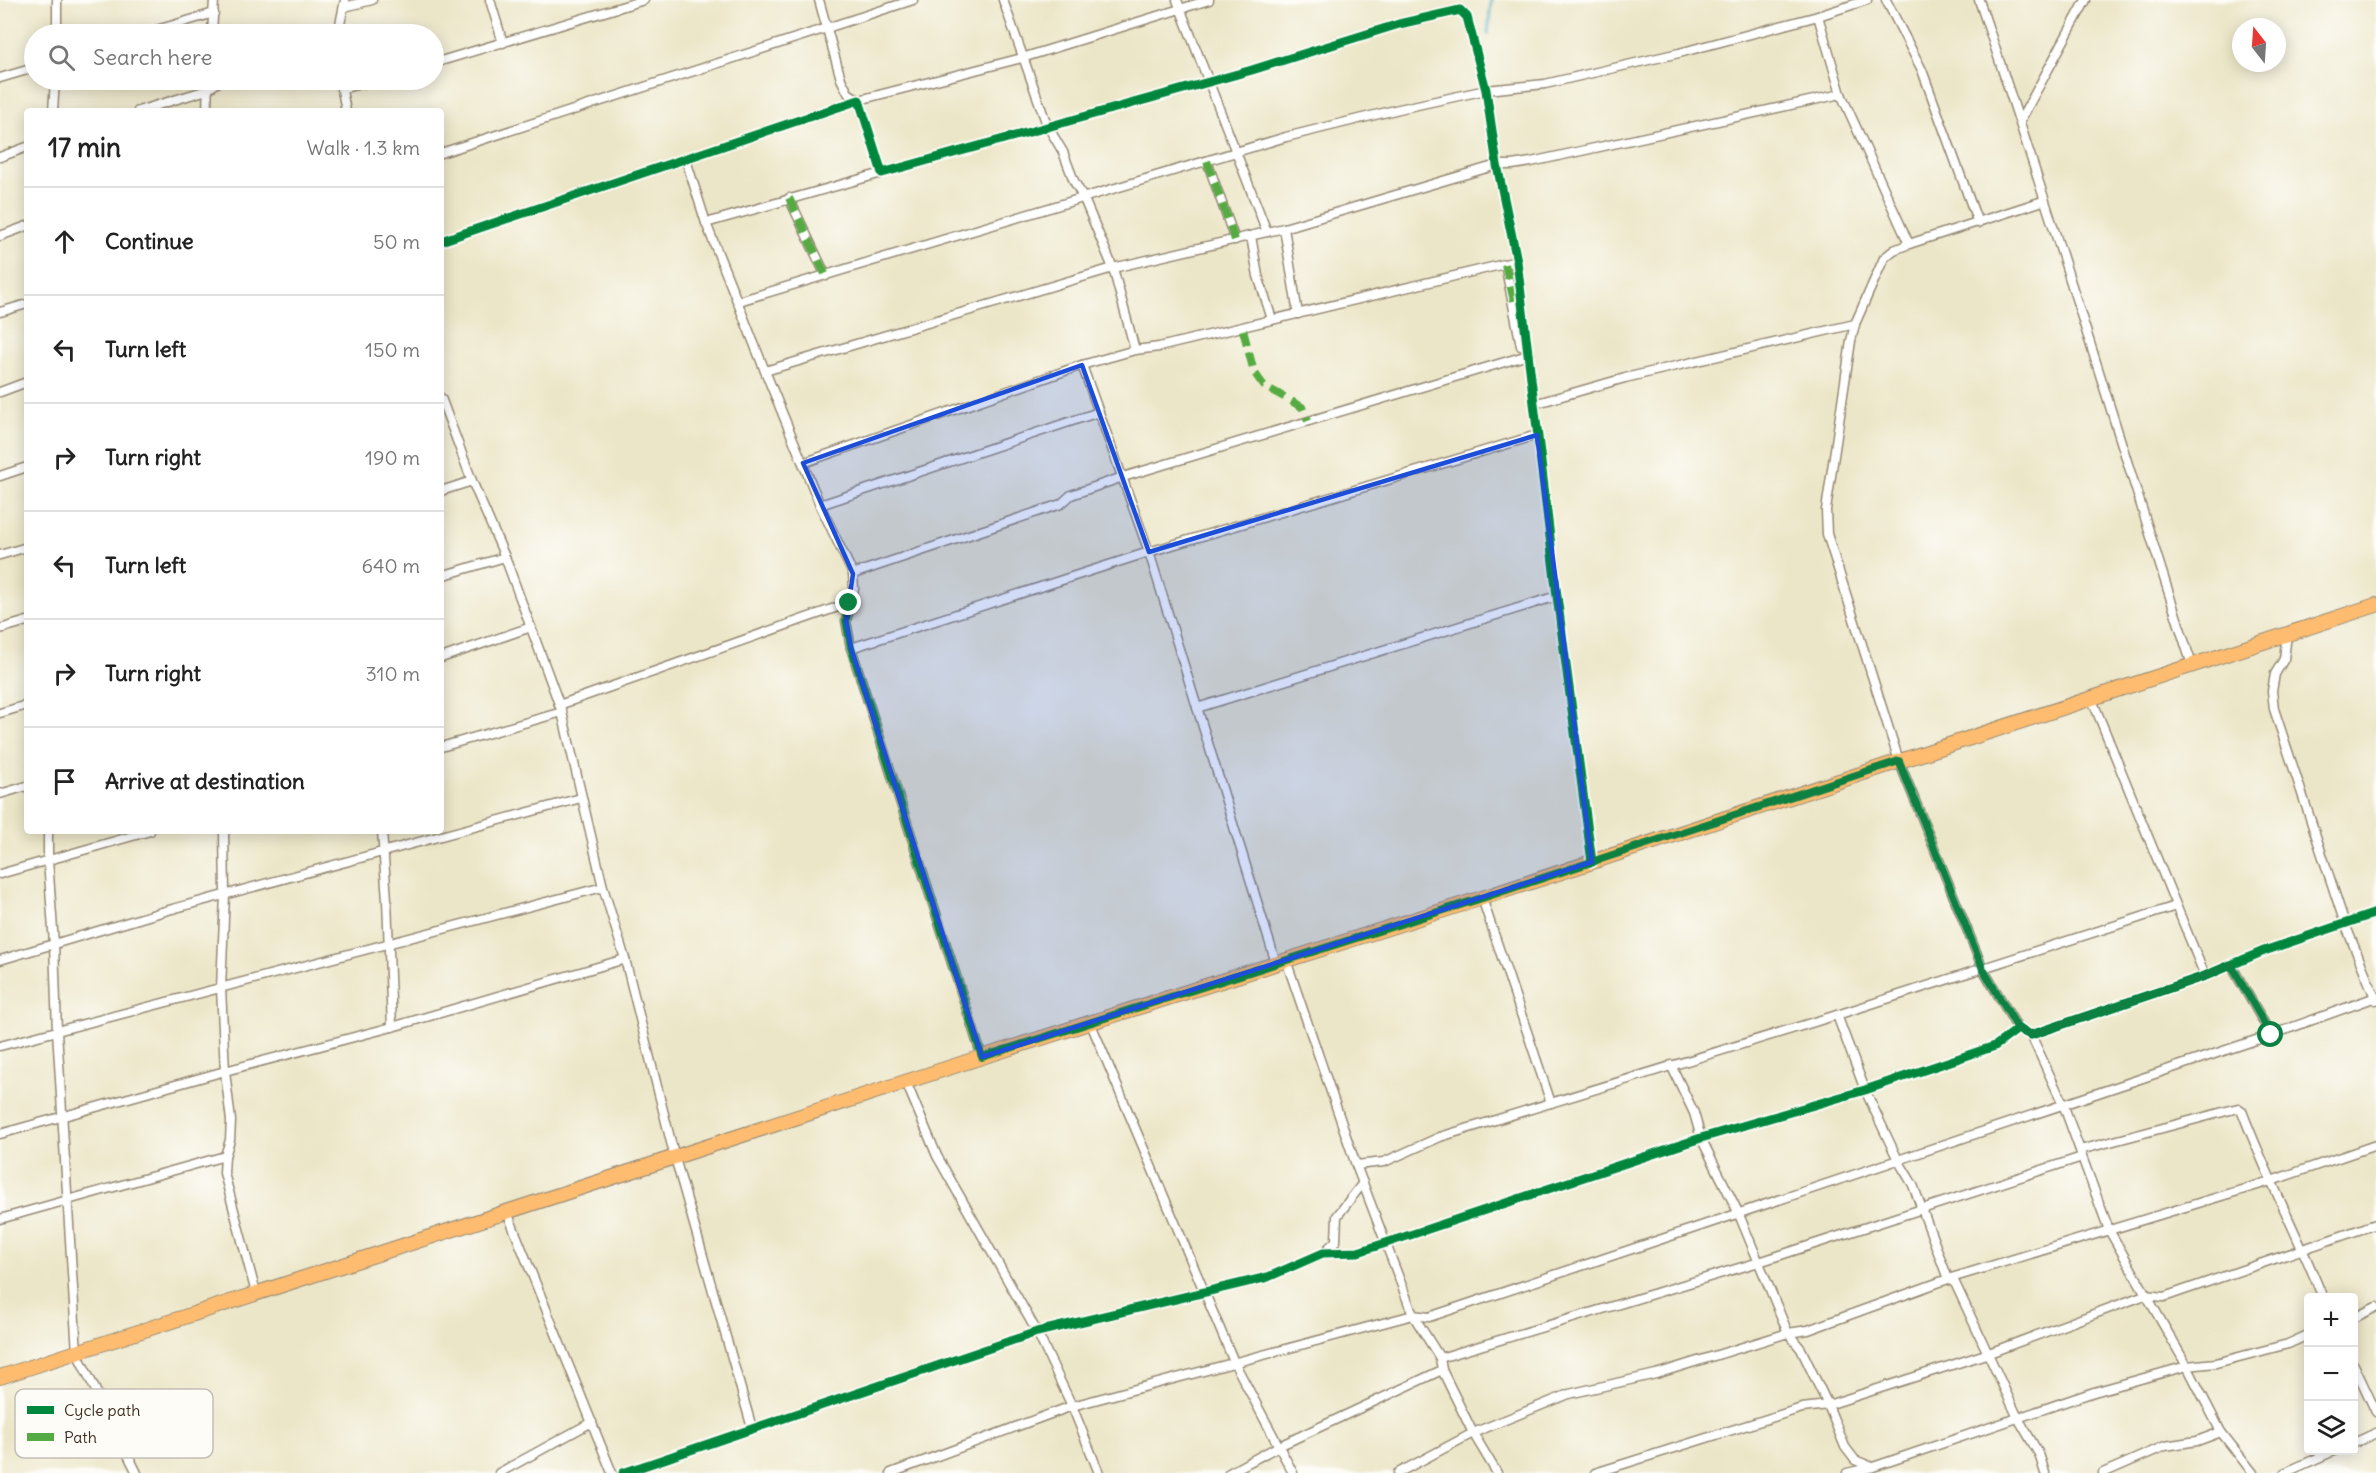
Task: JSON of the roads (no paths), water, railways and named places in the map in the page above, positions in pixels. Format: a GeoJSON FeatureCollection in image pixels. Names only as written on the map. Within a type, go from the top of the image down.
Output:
{"type":"FeatureCollection","features":[{"type":"Feature","properties":{"kind":"main road"},"geometry":{"type":"LineString","coordinates":[[0,1377],[982,1057],[1482,898],[2376,605]]}},
{"type":"Feature","properties":{"kind":"street"},"geometry":{"type":"LineString","coordinates":[[57,0],[57,24]]}},
{"type":"Feature","properties":{"kind":"street"},"geometry":{"type":"LineString","coordinates":[[213,24],[214,0]]}},
{"type":"Feature","properties":{"kind":"street"},"geometry":{"type":"LineString","coordinates":[[340,24],[345,4],[372,0]]}},
{"type":"Feature","properties":{"kind":"street"},"geometry":{"type":"LineString","coordinates":[[490,0],[503,43]]}},
{"type":"Feature","properties":{"kind":"street"},"geometry":{"type":"LineString","coordinates":[[444,60],[644,0]]}},
{"type":"Feature","properties":{"kind":"street"},"geometry":{"type":"LineString","coordinates":[[819,0],[841,79],[848,93],[860,100],[882,173]]}},
{"type":"Feature","properties":{"kind":"street"},"geometry":{"type":"LineString","coordinates":[[444,152],[913,0]]}},
{"type":"Feature","properties":{"kind":"street"},"geometry":{"type":"LineString","coordinates":[[1003,0],[1047,125],[1063,152],[1113,268],[1135,350]]}},
{"type":"Feature","properties":{"kind":"street"},"geometry":{"type":"LineString","coordinates":[[444,240],[860,100],[1022,58],[1178,4],[1209,0]]}},
{"type":"Feature","properties":{"kind":"street"},"geometry":{"type":"LineString","coordinates":[[739,301],[1236,152],[1399,109],[1486,90],[1545,84],[1679,53],[1818,16],[1867,0]]}},
{"type":"Feature","properties":{"kind":"street"},"geometry":{"type":"LineString","coordinates":[[1886,0],[1922,70],[1978,223]]}},
{"type":"Feature","properties":{"kind":"street"},"geometry":{"type":"LineString","coordinates":[[1979,0],[2192,664]]}},
{"type":"Feature","properties":{"kind":"street"},"geometry":{"type":"LineString","coordinates":[[2020,122],[2086,0]]}},
{"type":"Feature","properties":{"kind":"street"},"geometry":{"type":"LineString","coordinates":[[1178,4],[1267,232]]}},
{"type":"Feature","properties":{"kind":"street"},"geometry":{"type":"LineString","coordinates":[[706,223],[1047,125],[1208,83],[1399,24],[1460,10],[1467,17],[1486,90],[1497,165],[1517,261],[1525,356]]}},
{"type":"Feature","properties":{"kind":"street"},"geometry":{"type":"LineString","coordinates":[[177,24],[214,13]]}},
{"type":"Feature","properties":{"kind":"street"},"geometry":{"type":"LineString","coordinates":[[1818,16],[1841,94],[1909,244]]}},
{"type":"Feature","properties":{"kind":"street"},"geometry":{"type":"LineString","coordinates":[[0,78],[24,71]]}},
{"type":"Feature","properties":{"kind":"street"},"geometry":{"type":"LineString","coordinates":[[53,108],[54,90]]}},
{"type":"Feature","properties":{"kind":"street"},"geometry":{"type":"LineString","coordinates":[[148,108],[207,90],[207,108]]}},
{"type":"Feature","properties":{"kind":"street"},"geometry":{"type":"LineString","coordinates":[[341,90],[343,108]]}},
{"type":"Feature","properties":{"kind":"street"},"geometry":{"type":"LineString","coordinates":[[765,371],[1113,268],[1284,228],[1497,165],[1532,162],[1841,94]]}},
{"type":"Feature","properties":{"kind":"street"},"geometry":{"type":"LineString","coordinates":[[0,157],[24,148]]}},
{"type":"Feature","properties":{"kind":"street"},"geometry":{"type":"LineString","coordinates":[[686,160],[706,223],[765,371],[820,505],[853,574],[854,589],[846,621],[851,648],[982,1057]]}},
{"type":"Feature","properties":{"kind":"street"},"geometry":{"type":"LineString","coordinates":[[1207,161],[1235,240]]}},
{"type":"Feature","properties":{"kind":"street"},"geometry":{"type":"LineString","coordinates":[[789,198],[826,276]]}},
{"type":"Feature","properties":{"kind":"street"},"geometry":{"type":"LineString","coordinates":[[2043,201],[1909,244],[1894,250],[1884,258],[1851,341],[1830,475],[1826,510],[1827,534],[1899,761],[1983,969],[2018,1029],[2031,1035],[2063,1104],[2109,1230],[2187,1366],[2221,1432],[2253,1473]]}},
{"type":"Feature","properties":{"kind":"street"},"geometry":{"type":"LineString","coordinates":[[0,236],[24,227]]}},
{"type":"Feature","properties":{"kind":"street"},"geometry":{"type":"LineString","coordinates":[[1284,228],[1298,314]]}},
{"type":"Feature","properties":{"kind":"street"},"geometry":{"type":"LineString","coordinates":[[1251,236],[1258,276],[1272,320]]}},
{"type":"Feature","properties":{"kind":"street"},"geometry":{"type":"LineString","coordinates":[[803,463],[1082,365],[1135,350],[1159,347],[1517,261]]}},
{"type":"Feature","properties":{"kind":"street"},"geometry":{"type":"LineString","coordinates":[[1505,264],[1518,318],[1534,405],[1592,862]]}},
{"type":"Feature","properties":{"kind":"street"},"geometry":{"type":"LineString","coordinates":[[0,312],[24,305]]}},
{"type":"Feature","properties":{"kind":"street"},"geometry":{"type":"LineString","coordinates":[[1534,405],[1625,378],[1856,324]]}},
{"type":"Feature","properties":{"kind":"street"},"geometry":{"type":"LineString","coordinates":[[853,574],[1061,504],[1071,495],[1123,477],[1525,356]]}},
{"type":"Feature","properties":{"kind":"street"},"geometry":{"type":"LineString","coordinates":[[1082,365],[1149,552],[1197,708],[1281,961],[1356,1165],[1413,1315],[1440,1358],[1442,1370],[1473,1433],[1497,1473]]}},
{"type":"Feature","properties":{"kind":"street"},"geometry":{"type":"LineString","coordinates":[[0,392],[24,383]]}},
{"type":"Feature","properties":{"kind":"street"},"geometry":{"type":"LineString","coordinates":[[444,412],[505,557],[561,708],[603,887],[625,959],[675,1158],[752,1428]]}},
{"type":"Feature","properties":{"kind":"street"},"geometry":{"type":"LineString","coordinates":[[820,505],[1099,412]]}},
{"type":"Feature","properties":{"kind":"street"},"geometry":{"type":"LineString","coordinates":[[851,648],[1149,552],[1538,435]]}},
{"type":"Feature","properties":{"kind":"street"},"geometry":{"type":"LineString","coordinates":[[0,476],[24,468]]}},
{"type":"Feature","properties":{"kind":"street"},"geometry":{"type":"LineString","coordinates":[[444,489],[472,482]]}},
{"type":"Feature","properties":{"kind":"street"},"geometry":{"type":"LineString","coordinates":[[0,555],[24,548]]}},
{"type":"Feature","properties":{"kind":"street"},"geometry":{"type":"LineString","coordinates":[[444,575],[505,557]]}},
{"type":"Feature","properties":{"kind":"street"},"geometry":{"type":"LineString","coordinates":[[1197,708],[1557,596]]}},
{"type":"Feature","properties":{"kind":"street"},"geometry":{"type":"LineString","coordinates":[[444,746],[561,708],[849,603]]}},
{"type":"Feature","properties":{"kind":"street"},"geometry":{"type":"LineString","coordinates":[[0,629],[24,622]]}},
{"type":"Feature","properties":{"kind":"street"},"geometry":{"type":"LineString","coordinates":[[444,657],[531,627]]}},
{"type":"Feature","properties":{"kind":"street"},"geometry":{"type":"LineString","coordinates":[[891,1473],[917,1469],[1072,1406],[1413,1315],[1429,1317],[2376,998],[2345,924],[2274,710],[2272,691],[2275,674],[2284,659],[2287,634]]}},
{"type":"Feature","properties":{"kind":"street"},"geometry":{"type":"LineString","coordinates":[[2091,697],[2205,976]]}},
{"type":"Feature","properties":{"kind":"street"},"geometry":{"type":"LineString","coordinates":[[0,713],[24,706]]}},
{"type":"Feature","properties":{"kind":"street"},"geometry":{"type":"LineString","coordinates":[[0,794],[24,787]]}},
{"type":"Feature","properties":{"kind":"street"},"geometry":{"type":"LineString","coordinates":[[0,960],[384,850],[581,798]]}},
{"type":"Feature","properties":{"kind":"street"},"geometry":{"type":"LineString","coordinates":[[48,834],[57,1031],[77,1353],[95,1389]]}},
{"type":"Feature","properties":{"kind":"street"},"geometry":{"type":"LineString","coordinates":[[0,874],[139,834]]}},
{"type":"Feature","properties":{"kind":"street"},"geometry":{"type":"LineString","coordinates":[[224,834],[225,895],[221,988],[225,1071],[231,1121],[224,1173],[256,1293]]}},
{"type":"Feature","properties":{"kind":"street"},"geometry":{"type":"LineString","coordinates":[[382,834],[392,1027]]}},
{"type":"Feature","properties":{"kind":"street"},"geometry":{"type":"LineString","coordinates":[[0,1047],[603,887]]}},
{"type":"Feature","properties":{"kind":"street"},"geometry":{"type":"LineString","coordinates":[[1482,898],[1551,1103]]}},
{"type":"Feature","properties":{"kind":"street"},"geometry":{"type":"LineString","coordinates":[[1356,1165],[1384,1162],[1440,1137],[1837,1015],[2176,906]]}},
{"type":"Feature","properties":{"kind":"street"},"geometry":{"type":"LineString","coordinates":[[2031,1035],[2205,976],[2264,951],[2376,913]]}},
{"type":"Feature","properties":{"kind":"street"},"geometry":{"type":"LineString","coordinates":[[0,1134],[392,1027],[625,959]]}},
{"type":"Feature","properties":{"kind":"street"},"geometry":{"type":"LineString","coordinates":[[2231,965],[2271,1035]]}},
{"type":"Feature","properties":{"kind":"street"},"geometry":{"type":"LineString","coordinates":[[1837,1015],[1865,1090],[1898,1160],[1913,1185],[1948,1279],[1955,1283],[2018,1418],[2039,1454],[2045,1473]]}},
{"type":"Feature","properties":{"kind":"street"},"geometry":{"type":"LineString","coordinates":[[1090,1024],[1234,1362],[1277,1447],[1293,1473]]}},
{"type":"Feature","properties":{"kind":"street"},"geometry":{"type":"LineString","coordinates":[[1323,1253],[1358,1252],[1701,1138],[1865,1090],[1995,1046],[2018,1029]]}},
{"type":"Feature","properties":{"kind":"street"},"geometry":{"type":"LineString","coordinates":[[1671,1065],[1694,1113],[1701,1138],[1738,1212],[1788,1333],[1801,1349],[1828,1404],[1845,1447],[1855,1460],[1870,1470]]}},
{"type":"Feature","properties":{"kind":"street"},"geometry":{"type":"LineString","coordinates":[[906,1082],[938,1156],[1037,1332],[1100,1473]]}},
{"type":"Feature","properties":{"kind":"street"},"geometry":{"type":"LineString","coordinates":[[1440,1358],[1759,1262],[1921,1210],[2081,1154],[2238,1108],[2242,1111],[2322,1293]]}},
{"type":"Feature","properties":{"kind":"street"},"geometry":{"type":"LineString","coordinates":[[1398,1473],[1473,1433],[1569,1394],[1656,1374],[1788,1333],[1808,1330],[1948,1279],[2271,1181],[2376,1145]]}},
{"type":"Feature","properties":{"kind":"street"},"geometry":{"type":"LineString","coordinates":[[0,1219],[68,1202],[225,1156]]}},
{"type":"Feature","properties":{"kind":"street"},"geometry":{"type":"LineString","coordinates":[[622,1473],[1037,1332],[1269,1277],[1323,1253],[1336,1241],[1337,1216],[1363,1183]]}},
{"type":"Feature","properties":{"kind":"street"},"geometry":{"type":"LineString","coordinates":[[507,1212],[612,1473]]}},
{"type":"Feature","properties":{"kind":"street"},"geometry":{"type":"LineString","coordinates":[[1595,1473],[1802,1408],[1828,1404],[1989,1353],[2145,1295],[2164,1296],[2376,1224]]}},
{"type":"Feature","properties":{"kind":"street"},"geometry":{"type":"LineString","coordinates":[[2358,1316],[2376,1307]]}},
{"type":"Feature","properties":{"kind":"street"},"geometry":{"type":"LineString","coordinates":[[1847,1473],[1870,1470],[2094,1392],[2187,1366],[2226,1361],[2289,1344],[2304,1337]]}},
{"type":"Feature","properties":{"kind":"street"},"geometry":{"type":"LineString","coordinates":[[1229,1473],[1277,1447],[1442,1370]]}},
{"type":"Feature","properties":{"kind":"street"},"geometry":{"type":"LineString","coordinates":[[2358,1372],[2372,1396],[2376,1412]]}},
{"type":"Feature","properties":{"kind":"street"},"geometry":{"type":"LineString","coordinates":[[499,1473],[592,1422]]}},
{"type":"Feature","properties":{"kind":"street"},"geometry":{"type":"LineString","coordinates":[[2103,1473],[2165,1446],[2197,1441],[2221,1432]]}},
{"type":"Feature","properties":{"kind":"street"},"geometry":{"type":"LineString","coordinates":[[2358,1441],[2376,1433]]}},
{"type":"Feature","properties":{"kind":"street"},"geometry":{"type":"LineString","coordinates":[[2284,1473],[2325,1455]]}},
{"type":"Feature","properties":{"kind":"street"},"geometry":{"type":"LineString","coordinates":[[130,1458],[137,1473]]}},
{"type":"Feature","properties":{"kind":"waterway"},"geometry":{"type":"LineString","coordinates":[[1488,34],[1491,0]]}}]}
